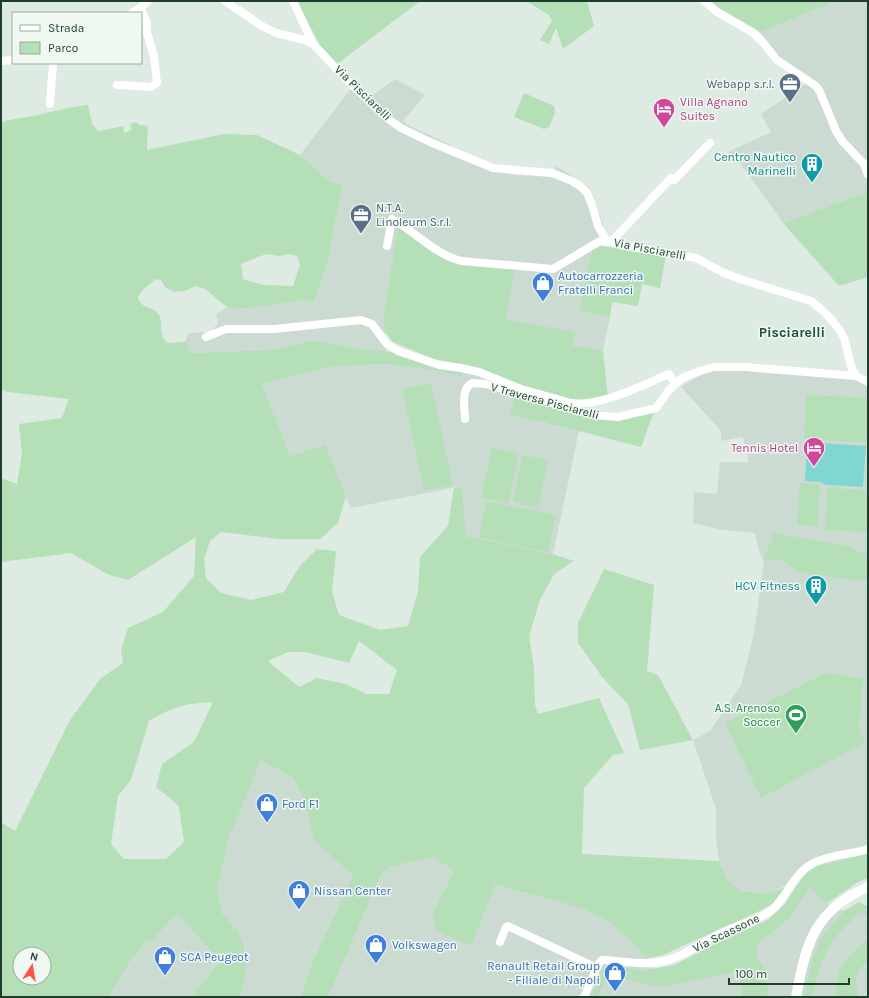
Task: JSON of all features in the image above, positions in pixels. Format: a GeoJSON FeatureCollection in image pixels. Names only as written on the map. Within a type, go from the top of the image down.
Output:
{"type":"FeatureCollection","features":[{"type":"Feature","properties":{"kind":"street"},"geometry":{"type":"LineString","coordinates":[[134,12],[148,1]]}},
{"type":"Feature","properties":{"kind":"street","name":"Via Pisciarelli"},"geometry":{"type":"LineString","coordinates":[[225,1],[247,17],[276,33],[305,40],[313,44]]}},
{"type":"Feature","properties":{"kind":"street","name":"Via Pisciarelli"},"geometry":{"type":"LineString","coordinates":[[293,1],[313,44],[350,83],[387,118],[401,128],[430,142],[493,168],[552,173],[572,181],[587,193],[601,232],[604,238],[611,242],[620,245],[696,258],[722,272],[740,279],[811,301],[820,307],[839,331],[848,349],[852,368],[856,376]]}},
{"type":"Feature","properties":{"kind":"street"},"geometry":{"type":"LineString","coordinates":[[704,1],[716,12],[752,32],[761,40],[777,60],[816,86],[820,92],[836,131],[843,142],[864,164],[868,175]]}},
{"type":"Feature","properties":{"kind":"street"},"geometry":{"type":"LineString","coordinates":[[140,8],[142,12]]}},
{"type":"Feature","properties":{"kind":"street"},"geometry":{"type":"LineString","coordinates":[[117,85],[151,87],[157,83],[154,56],[147,33],[147,23],[142,12]]}},
{"type":"Feature","properties":{"kind":"street"},"geometry":{"type":"LineString","coordinates":[[1,61],[12,60]]}},
{"type":"Feature","properties":{"kind":"street"},"geometry":{"type":"LineString","coordinates":[[50,104],[53,64]]}},
{"type":"Feature","properties":{"kind":"street"},"geometry":{"type":"LineString","coordinates":[[387,246],[392,219],[404,226],[438,252],[461,262],[553,269],[600,241],[611,242],[671,178],[674,180],[710,143]]}},
{"type":"Feature","properties":{"kind":"street"},"geometry":{"type":"LineString","coordinates":[[206,337],[226,329],[274,329],[361,320],[372,324],[387,344],[398,351],[439,365],[479,372],[521,389],[571,403],[579,404],[606,400],[669,374],[676,383]]}},
{"type":"Feature","properties":{"kind":"street","name":"V Traversa Pisciarelli"},"geometry":{"type":"LineString","coordinates":[[465,419],[465,389],[472,384],[485,384],[594,415],[610,417],[626,416],[656,408],[676,383],[682,378],[714,367],[726,366],[784,369],[856,376]]}},
{"type":"Feature","properties":{"kind":"street"},"geometry":{"type":"LineString","coordinates":[[856,376],[868,382]]}},
{"type":"Feature","properties":{"kind":"street","name":"Via Scassone"},"geometry":{"type":"LineString","coordinates":[[597,968],[602,960],[650,964],[662,962],[678,956],[725,931],[771,911],[786,894],[800,873],[811,865],[826,859],[868,849]]}},
{"type":"Feature","properties":{"kind":"street"},"geometry":{"type":"LineString","coordinates":[[796,997],[807,949],[812,935],[821,921],[827,914],[853,893],[868,887]]}},
{"type":"Feature","properties":{"kind":"street"},"geometry":{"type":"LineString","coordinates":[[500,942],[506,927],[508,926],[597,968],[584,997]]}},
{"type":"Feature","properties":{"kind":"shaded area"},"geometry":{"type":"Polygon","coordinates":[[[837,1],[868,1],[868,192],[783,223],[746,171],[728,152],[771,132],[761,114],[811,80],[776,54],[760,32],[837,1]]]}},
{"type":"Feature","properties":{"kind":"shaded area"},"geometry":{"type":"Polygon","coordinates":[[[395,79],[425,95],[403,121],[412,127],[451,145],[448,153],[494,171],[515,175],[552,177],[556,166],[581,181],[593,196],[603,225],[601,246],[592,250],[579,310],[610,317],[603,350],[572,345],[574,332],[506,319],[383,320],[386,351],[360,349],[312,340],[272,350],[189,353],[188,344],[185,342],[188,333],[210,332],[218,324],[216,314],[227,307],[238,309],[306,299],[314,302],[328,261],[342,186],[327,179],[300,155],[355,83],[370,97],[395,79]]]}},
{"type":"Feature","properties":{"kind":"shaded area"},"geometry":{"type":"Polygon","coordinates":[[[384,364],[439,371],[460,376],[463,364],[480,368],[519,385],[538,422],[579,431],[553,554],[466,536],[462,486],[351,508],[323,446],[290,456],[262,384],[325,367],[384,364]]]}},
{"type":"Feature","properties":{"kind":"shaded area"},"geometry":{"type":"Polygon","coordinates":[[[716,369],[854,377],[868,382],[868,853],[815,867],[802,878],[767,894],[741,891],[728,881],[719,861],[716,837],[716,809],[693,740],[710,731],[741,685],[754,633],[764,562],[759,552],[755,533],[723,530],[693,523],[694,492],[717,494],[720,462],[749,462],[743,437],[721,441],[721,431],[681,387],[695,378],[716,369]]]}},
{"type":"Feature","properties":{"kind":"shaded area"},"geometry":{"type":"Polygon","coordinates":[[[261,760],[293,778],[304,800],[314,840],[353,876],[313,961],[300,997],[239,997],[246,974],[237,930],[222,913],[217,887],[228,847],[225,845],[261,760]]]}},
{"type":"Feature","properties":{"kind":"shaded area"},"geometry":{"type":"Polygon","coordinates":[[[433,857],[454,871],[432,914],[471,946],[494,885],[581,908],[611,923],[648,958],[660,987],[758,944],[788,920],[810,887],[826,904],[844,911],[862,912],[868,917],[868,997],[328,997],[381,875],[389,867],[433,857]]]}},
{"type":"Feature","properties":{"kind":"shaded area"},"geometry":{"type":"Polygon","coordinates":[[[177,912],[220,961],[192,997],[109,997],[129,963],[147,940],[153,940],[177,912]]]}},
{"type":"Feature","properties":{"kind":"green space"},"geometry":{"type":"Polygon","coordinates":[[[297,1],[420,1],[337,64],[321,47],[297,1]]]}},
{"type":"Feature","properties":{"kind":"green space"},"geometry":{"type":"Polygon","coordinates":[[[526,1],[587,1],[594,26],[563,49],[556,28],[549,44],[540,40],[552,21],[549,15],[526,1]]]}},
{"type":"Feature","properties":{"kind":"green space"},"geometry":{"type":"Polygon","coordinates":[[[711,1],[837,1],[760,32],[716,6],[711,1]]]}},
{"type":"Feature","properties":{"kind":"green space"},"geometry":{"type":"Polygon","coordinates":[[[524,93],[554,106],[555,113],[549,127],[544,129],[514,117],[524,93]]]}},
{"type":"Feature","properties":{"kind":"green space"},"geometry":{"type":"Polygon","coordinates":[[[88,105],[92,124],[98,131],[123,126],[124,133],[132,130],[130,124],[136,122],[140,125],[148,126],[147,150],[224,134],[257,135],[300,155],[327,179],[342,186],[328,261],[314,302],[306,299],[238,309],[227,307],[205,289],[195,286],[185,291],[174,292],[165,287],[161,280],[156,279],[143,290],[138,297],[142,304],[154,310],[159,315],[161,332],[167,343],[185,342],[188,344],[189,353],[272,350],[312,340],[360,349],[386,351],[462,371],[461,376],[439,371],[384,364],[326,367],[262,384],[290,456],[325,445],[346,496],[338,523],[320,539],[280,539],[221,532],[210,541],[204,559],[206,578],[221,593],[251,600],[284,592],[299,567],[317,549],[336,551],[332,592],[339,615],[380,630],[408,626],[418,591],[420,557],[448,526],[454,488],[462,486],[466,536],[553,554],[574,561],[554,574],[540,600],[529,636],[534,668],[535,705],[538,714],[599,698],[624,753],[613,755],[584,788],[582,854],[719,861],[728,881],[741,891],[767,894],[788,886],[780,899],[762,910],[663,955],[648,958],[611,923],[581,908],[495,885],[471,946],[437,932],[432,914],[454,871],[433,857],[389,867],[381,875],[328,997],[300,997],[313,961],[353,876],[314,840],[304,800],[293,778],[261,760],[226,845],[228,846],[217,887],[222,913],[237,930],[244,947],[246,974],[239,997],[192,997],[220,961],[177,913],[153,940],[147,940],[129,963],[109,997],[1,997],[1,822],[15,831],[70,720],[101,678],[123,663],[121,650],[128,628],[163,612],[194,576],[196,537],[128,580],[109,575],[71,553],[1,562],[1,478],[17,484],[22,454],[19,424],[62,418],[69,399],[7,392],[1,389],[1,123],[88,105]],[[266,254],[241,264],[243,279],[263,285],[293,286],[300,265],[297,256],[289,254],[280,256],[266,254]],[[359,641],[349,663],[305,652],[288,652],[268,661],[299,687],[317,678],[346,684],[366,694],[389,694],[397,670],[359,641]],[[213,702],[187,705],[173,709],[149,721],[131,780],[118,796],[111,844],[124,859],[166,859],[184,842],[179,806],[156,787],[162,764],[194,742],[213,702]]]}},
{"type":"Feature","properties":{"kind":"green space"},"geometry":{"type":"Polygon","coordinates":[[[868,192],[868,277],[839,286],[783,223],[868,192]]]}},
{"type":"Feature","properties":{"kind":"green space"},"geometry":{"type":"Polygon","coordinates":[[[398,227],[440,257],[515,269],[506,319],[575,332],[572,345],[603,350],[608,397],[583,402],[519,385],[480,368],[434,359],[393,342],[385,332],[383,320],[398,227]]]}},
{"type":"Feature","properties":{"kind":"green space"},"geometry":{"type":"Polygon","coordinates":[[[601,246],[666,256],[660,288],[642,284],[638,306],[612,302],[610,317],[579,310],[592,250],[601,246]]]}},
{"type":"Feature","properties":{"kind":"green space"},"geometry":{"type":"Polygon","coordinates":[[[431,383],[453,486],[424,490],[402,389],[431,383]]]}},
{"type":"Feature","properties":{"kind":"green space"},"geometry":{"type":"Polygon","coordinates":[[[806,395],[868,398],[868,443],[804,439],[806,395]]]}},
{"type":"Feature","properties":{"kind":"green space"},"geometry":{"type":"Polygon","coordinates":[[[515,396],[598,418],[654,413],[641,447],[510,415],[515,396]]]}},
{"type":"Feature","properties":{"kind":"green space"},"geometry":{"type":"Polygon","coordinates":[[[492,448],[519,454],[508,503],[481,497],[492,448]]]}},
{"type":"Feature","properties":{"kind":"green space"},"geometry":{"type":"Polygon","coordinates":[[[523,455],[548,460],[538,507],[513,502],[523,455]]]}},
{"type":"Feature","properties":{"kind":"green space"},"geometry":{"type":"Polygon","coordinates":[[[800,483],[820,485],[818,526],[797,525],[800,483]]]}},
{"type":"Feature","properties":{"kind":"green space"},"geometry":{"type":"Polygon","coordinates":[[[827,488],[868,490],[868,532],[825,530],[827,488]]]}},
{"type":"Feature","properties":{"kind":"green space"},"geometry":{"type":"Polygon","coordinates":[[[486,501],[556,515],[548,552],[479,537],[486,501]]]}},
{"type":"Feature","properties":{"kind":"green space"},"geometry":{"type":"Polygon","coordinates":[[[774,533],[851,547],[857,552],[868,553],[868,582],[798,572],[782,560],[764,559],[774,533]]]}},
{"type":"Feature","properties":{"kind":"green space"},"geometry":{"type":"Polygon","coordinates":[[[604,569],[654,585],[647,671],[658,675],[693,740],[640,750],[628,704],[602,677],[578,643],[578,623],[604,569]]]}},
{"type":"Feature","properties":{"kind":"green space","name":"A.S. Arenoso Soccer"},"geometry":{"type":"Polygon","coordinates":[[[827,673],[863,679],[859,728],[865,742],[761,798],[725,723],[827,673]]]}},
{"type":"Feature","properties":{"kind":"green space"},"geometry":{"type":"Polygon","coordinates":[[[868,853],[868,878],[858,882],[826,904],[810,887],[788,920],[758,944],[756,955],[770,978],[766,981],[769,985],[767,987],[769,990],[765,997],[742,997],[741,971],[659,987],[608,975],[597,997],[591,997],[604,966],[610,965],[642,971],[674,965],[768,920],[784,905],[802,878],[815,867],[868,853]]]}},
{"type":"Feature","properties":{"kind":"green space"},"geometry":{"type":"Polygon","coordinates":[[[859,902],[868,907],[868,917],[861,912],[841,931],[834,940],[823,960],[812,997],[805,997],[812,960],[821,938],[844,911],[859,902]]]}},
{"type":"Feature","properties":{"kind":"green space"},"geometry":{"type":"Polygon","coordinates":[[[868,939],[868,962],[860,969],[857,977],[858,997],[835,997],[839,972],[843,963],[868,939]]]}},
{"type":"Feature","properties":{"kind":"water"},"geometry":{"type":"Polygon","coordinates":[[[807,442],[866,446],[863,487],[826,485],[820,482],[805,481],[807,442]]]}},
{"type":"Feature","properties":{"kind":"place","name":"Webapp s.r.l."},"geometry":{"type":"Point","coordinates":[790,104]}},
{"type":"Feature","properties":{"kind":"place","name":"Villa Agnano Suites"},"geometry":{"type":"Point","coordinates":[664,128]}},
{"type":"Feature","properties":{"kind":"place","name":"Centro Nautico Marinelli"},"geometry":{"type":"Point","coordinates":[812,184]}},
{"type":"Feature","properties":{"kind":"place","name":"N.T.A. Linoleum S.r.l."},"geometry":{"type":"Point","coordinates":[361,234]}},
{"type":"Feature","properties":{"kind":"place","name":"Autocarrozzeria Fratelli Franci"},"geometry":{"type":"Point","coordinates":[543,302]}},
{"type":"Feature","properties":{"kind":"place","name":"Tennis Hotel"},"geometry":{"type":"Point","coordinates":[814,468]}},
{"type":"Feature","properties":{"kind":"place","name":"HCV Fitness"},"geometry":{"type":"Point","coordinates":[816,606]}},
{"type":"Feature","properties":{"kind":"place","name":"A.S. Arenoso Soccer"},"geometry":{"type":"Point","coordinates":[796,734]}},
{"type":"Feature","properties":{"kind":"place","name":"Ford F1"},"geometry":{"type":"Point","coordinates":[267,824]}},
{"type":"Feature","properties":{"kind":"place","name":"Nissan Center"},"geometry":{"type":"Point","coordinates":[299,910]}},
{"type":"Feature","properties":{"kind":"place","name":"Volkswagen"},"geometry":{"type":"Point","coordinates":[376,964]}},
{"type":"Feature","properties":{"kind":"place","name":"SCA Peugeot"},"geometry":{"type":"Point","coordinates":[165,976]}},
{"type":"Feature","properties":{"kind":"place","name":"Renault Retail Group - Filiale di Napoli"},"geometry":{"type":"Point","coordinates":[615,992]}},
{"type":"Feature","properties":{"kind":"district","name":"Pisciarelli"},"geometry":{"type":"Point","coordinates":[792,332]}}]}
